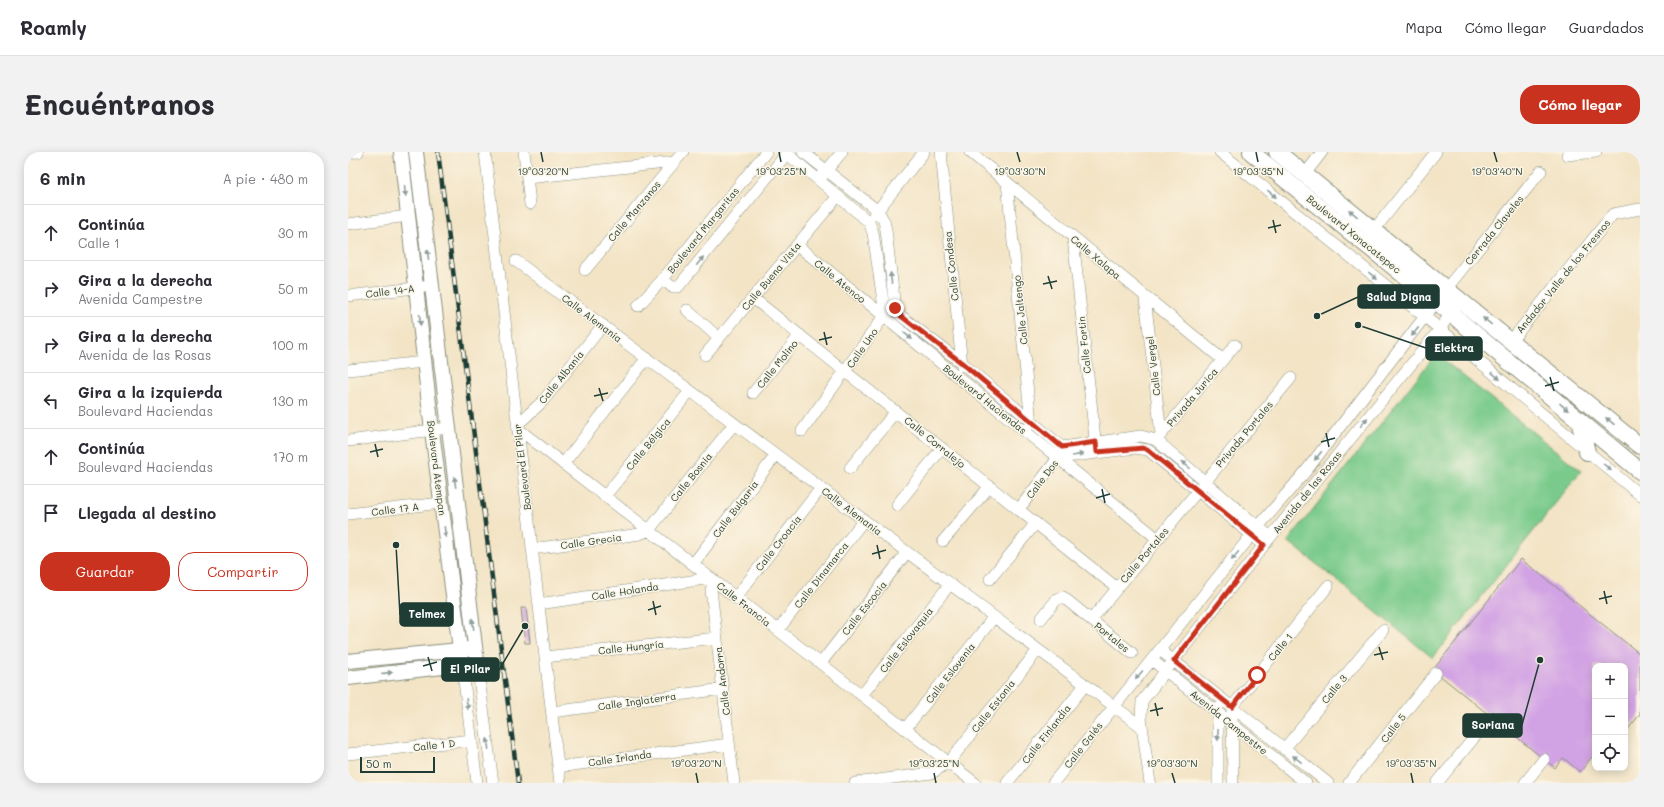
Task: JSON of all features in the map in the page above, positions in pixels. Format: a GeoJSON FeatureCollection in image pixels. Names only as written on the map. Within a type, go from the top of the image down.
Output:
{"type":"FeatureCollection","features":[{"type":"Feature","properties":{"kind":"main road","name":"Boulevard Xonacatepec"},"geometry":{"type":"LineString","coordinates":[[1251,152],[1442,295],[1579,420],[1640,471]]}},
{"type":"Feature","properties":{"kind":"main road","name":"Boulevard Xonacatepec"},"geometry":{"type":"LineString","coordinates":[[1277,152],[1374,230],[1442,295]]}},
{"type":"Feature","properties":{"kind":"main road","name":"Boulevard Xonacatepec"},"geometry":{"type":"LineString","coordinates":[[1455,306],[1511,340],[1640,446]]}},
{"type":"Feature","properties":{"kind":"main road"},"geometry":{"type":"LineString","coordinates":[[1579,420],[1587,452]]}},
{"type":"Feature","properties":{"kind":"street"},"geometry":{"type":"LineString","coordinates":[[348,153],[358,152]]}},
{"type":"Feature","properties":{"kind":"street","name":"Boulevard Atempan"},"geometry":{"type":"LineString","coordinates":[[401,152],[432,431],[477,783]]}},
{"type":"Feature","properties":{"kind":"street","name":"Boulevard Atempan"},"geometry":{"type":"LineString","coordinates":[[416,152],[448,428],[493,783]]}},
{"type":"Feature","properties":{"kind":"street","name":"Boulevard El Pilar"},"geometry":{"type":"LineString","coordinates":[[484,152],[560,783]]}},
{"type":"Feature","properties":{"kind":"street"},"geometry":{"type":"LineString","coordinates":[[524,152],[530,204]]}},
{"type":"Feature","properties":{"kind":"street","name":"Calle Manzanos"},"geometry":{"type":"LineString","coordinates":[[584,270],[683,152]]}},
{"type":"Feature","properties":{"kind":"street","name":"Boulevard Margaritas"},"geometry":{"type":"LineString","coordinates":[[638,306],[663,279],[766,152]]}},
{"type":"Feature","properties":{"kind":"street"},"geometry":{"type":"LineString","coordinates":[[787,152],[869,222],[873,233],[884,316]]}},
{"type":"Feature","properties":{"kind":"street","name":"Boulevard Margaritas"},"geometry":{"type":"LineString","coordinates":[[663,279],[674,288],[680,285],[787,152]]}},
{"type":"Feature","properties":{"kind":"street"},"geometry":{"type":"LineString","coordinates":[[803,152],[878,211],[884,221],[895,308]]}},
{"type":"Feature","properties":{"kind":"street"},"geometry":{"type":"LineString","coordinates":[[819,180],[842,152]]}},
{"type":"Feature","properties":{"kind":"street"},"geometry":{"type":"LineString","coordinates":[[869,222],[924,152]]}},
{"type":"Feature","properties":{"kind":"street","name":"Calle Condesa"},"geometry":{"type":"LineString","coordinates":[[941,152],[962,363],[962,380]]}},
{"type":"Feature","properties":{"kind":"street","name":"Calle Xalapa"},"geometry":{"type":"LineString","coordinates":[[970,152],[1145,298],[1223,360]]}},
{"type":"Feature","properties":{"kind":"street"},"geometry":{"type":"LineString","coordinates":[[1220,152],[1440,329],[1640,495]]}},
{"type":"Feature","properties":{"kind":"street"},"geometry":{"type":"LineString","coordinates":[[1305,174],[1322,152]]}},
{"type":"Feature","properties":{"kind":"street"},"geometry":{"type":"LineString","coordinates":[[1374,230],[1436,152]]}},
{"type":"Feature","properties":{"kind":"street"},"geometry":{"type":"LineString","coordinates":[[1567,155],[1596,152]]}},
{"type":"Feature","properties":{"kind":"street"},"geometry":{"type":"LineString","coordinates":[[527,178],[675,162]]}},
{"type":"Feature","properties":{"kind":"street","name":"Cerrada Claveles"},"geometry":{"type":"LineString","coordinates":[[1442,295],[1541,171]]}},
{"type":"Feature","properties":{"kind":"street","name":"Calle Jaltengo"},"geometry":{"type":"LineString","coordinates":[[1007,182],[1033,437]]}},
{"type":"Feature","properties":{"kind":"street","name":"Calle Buena Vista"},"geometry":{"type":"LineString","coordinates":[[705,355],[838,196]]}},
{"type":"Feature","properties":{"kind":"street","name":"Andador Valle de los Fresnos"},"geometry":{"type":"LineString","coordinates":[[1511,340],[1613,214],[1640,209]]}},
{"type":"Feature","properties":{"kind":"street"},"geometry":{"type":"LineString","coordinates":[[348,224],[408,216]]}},
{"type":"Feature","properties":{"kind":"street","name":"Calle Fortín"},"geometry":{"type":"LineString","coordinates":[[1073,238],[1096,447]]}},
{"type":"Feature","properties":{"kind":"street","name":"Calle Atenco"},"geometry":{"type":"LineString","coordinates":[[797,245],[884,316]]}},
{"type":"Feature","properties":{"kind":"street","name":"Calle Alemania"},"geometry":{"type":"LineString","coordinates":[[516,261],[1142,727]]}},
{"type":"Feature","properties":{"kind":"street","name":"Calle 14-A"},"geometry":{"type":"LineString","coordinates":[[348,296],[431,286]]}},
{"type":"Feature","properties":{"kind":"street","name":"Avenida de las Rosas"},"geometry":{"type":"LineString","coordinates":[[1113,706],[1152,660],[1255,531],[1311,465],[1426,318],[1442,295]]}},
{"type":"Feature","properties":{"kind":"street","name":"Calle Corralejo"},"geometry":{"type":"LineString","coordinates":[[753,298],[1117,588]]}},
{"type":"Feature","properties":{"kind":"street","name":"Calle Vergel"},"geometry":{"type":"LineString","coordinates":[[1145,298],[1159,437]]}},
{"type":"Feature","properties":{"kind":"street","name":"Avenida de las Rosas"},"geometry":{"type":"LineString","coordinates":[[1142,727],[1140,709],[1142,701],[1267,541],[1440,329],[1455,306]]}},
{"type":"Feature","properties":{"kind":"street","name":"Boulevard Haciendas"},"geometry":{"type":"LineString","coordinates":[[895,308],[901,316],[962,363],[1062,447]]}},
{"type":"Feature","properties":{"kind":"street","name":"Calle Uno"},"geometry":{"type":"LineString","coordinates":[[802,431],[884,316],[895,308]]}},
{"type":"Feature","properties":{"kind":"street"},"geometry":{"type":"LineString","coordinates":[[687,310],[719,338]]}},
{"type":"Feature","properties":{"kind":"street","name":"Boulevard Haciendas"},"geometry":{"type":"LineString","coordinates":[[884,316],[1158,539]]}},
{"type":"Feature","properties":{"kind":"street","name":"Calle Albania"},"geometry":{"type":"LineString","coordinates":[[517,426],[543,401],[602,325]]}},
{"type":"Feature","properties":{"kind":"street","name":"Calle Molino"},"geometry":{"type":"LineString","coordinates":[[753,393],[800,335]]}},
{"type":"Feature","properties":{"kind":"street","name":"Privada Jurica"},"geometry":{"type":"LineString","coordinates":[[1148,450],[1235,345]]}},
{"type":"Feature","properties":{"kind":"street"},"geometry":{"type":"LineString","coordinates":[[563,464],[647,358]]}},
{"type":"Feature","properties":{"kind":"street"},"geometry":{"type":"LineString","coordinates":[[348,370],[424,362]]}},
{"type":"Feature","properties":{"kind":"street","name":"Privada Portales"},"geometry":{"type":"LineString","coordinates":[[1201,486],[1291,378]]}},
{"type":"Feature","properties":{"kind":"street","name":"Calle Bélgica"},"geometry":{"type":"LineString","coordinates":[[605,496],[690,391]]}},
{"type":"Feature","properties":{"kind":"street"},"geometry":{"type":"LineString","coordinates":[[850,468],[896,411]]}},
{"type":"Feature","properties":{"kind":"street","name":"Calle Bosnia"},"geometry":{"type":"LineString","coordinates":[[649,530],[734,424]]}},
{"type":"Feature","properties":{"kind":"street","name":"Calle Francia"},"geometry":{"type":"LineString","coordinates":[[517,426],[563,464],[906,729],[972,782]]}},
{"type":"Feature","properties":{"kind":"street"},"geometry":{"type":"LineString","coordinates":[[348,441],[448,428]]}},
{"type":"Feature","properties":{"kind":"street"},"geometry":{"type":"LineString","coordinates":[[1058,458],[1142,436],[1159,437],[1201,486]]}},
{"type":"Feature","properties":{"kind":"street"},"geometry":{"type":"LineString","coordinates":[[1062,447],[1143,448],[1148,450],[1201,486],[1267,541]]}},
{"type":"Feature","properties":{"kind":"street","name":"Calle Dos"},"geometry":{"type":"LineString","coordinates":[[1019,509],[1058,458],[1062,447]]}},
{"type":"Feature","properties":{"kind":"street"},"geometry":{"type":"LineString","coordinates":[[897,505],[942,448]]}},
{"type":"Feature","properties":{"kind":"street","name":"Calle Bulgaria"},"geometry":{"type":"LineString","coordinates":[[693,564],[776,455]]}},
{"type":"Feature","properties":{"kind":"street"},"geometry":{"type":"LineString","coordinates":[[943,541],[990,486]]}},
{"type":"Feature","properties":{"kind":"street","name":"Calle Portales"},"geometry":{"type":"LineString","coordinates":[[1091,620],[1201,486]]}},
{"type":"Feature","properties":{"kind":"street","name":"Calle Croacia"},"geometry":{"type":"LineString","coordinates":[[736,597],[821,488]]}},
{"type":"Feature","properties":{"kind":"street","name":"Calle 17 A"},"geometry":{"type":"LineString","coordinates":[[348,514],[441,503]]}},
{"type":"Feature","properties":{"kind":"street","name":"Calle Dinamarca"},"geometry":{"type":"LineString","coordinates":[[778,630],[864,520]]}},
{"type":"Feature","properties":{"kind":"street"},"geometry":{"type":"LineString","coordinates":[[990,579],[1036,523]]}},
{"type":"Feature","properties":{"kind":"street","name":"Calle Grecia"},"geometry":{"type":"LineString","coordinates":[[532,549],[640,534],[649,530]]}},
{"type":"Feature","properties":{"kind":"street","name":"Calle Escocia"},"geometry":{"type":"LineString","coordinates":[[821,663],[907,552]]}},
{"type":"Feature","properties":{"kind":"street","name":"Calle Holanda"},"geometry":{"type":"LineString","coordinates":[[539,604],[712,579]]}},
{"type":"Feature","properties":{"kind":"street","name":"Calle Andorra"},"geometry":{"type":"LineString","coordinates":[[712,579],[711,590],[716,638],[734,783]]}},
{"type":"Feature","properties":{"kind":"street","name":"Calle Eslovaquia"},"geometry":{"type":"LineString","coordinates":[[862,696],[950,584]]}},
{"type":"Feature","properties":{"kind":"street","name":"Calle 1"},"geometry":{"type":"LineString","coordinates":[[1232,707],[1328,586]]}},
{"type":"Feature","properties":{"kind":"street","name":"Portales"},"geometry":{"type":"LineString","coordinates":[[1041,619],[1057,599],[1063,597],[1132,653]]}},
{"type":"Feature","properties":{"kind":"street","name":"Calle Eslovenia"},"geometry":{"type":"LineString","coordinates":[[906,729],[994,617]]}},
{"type":"Feature","properties":{"kind":"street","name":"Calle 3"},"geometry":{"type":"LineString","coordinates":[[1284,749],[1382,630]]}},
{"type":"Feature","properties":{"kind":"street","name":"Calle Hungría"},"geometry":{"type":"LineString","coordinates":[[545,657],[716,638]]}},
{"type":"Feature","properties":{"kind":"street"},"geometry":{"type":"LineString","coordinates":[[348,661],[476,649]]}},
{"type":"Feature","properties":{"kind":"street","name":"Calle Estonia"},"geometry":{"type":"LineString","coordinates":[[855,783],[932,773],[948,762],[1038,650]]}},
{"type":"Feature","properties":{"kind":"street","name":"Avenida Campestre"},"geometry":{"type":"LineString","coordinates":[[1160,650],[1328,783]]}},
{"type":"Feature","properties":{"kind":"street","name":"Avenida Campestre"},"geometry":{"type":"LineString","coordinates":[[1152,660],[1306,783]]}},
{"type":"Feature","properties":{"kind":"street"},"geometry":{"type":"LineString","coordinates":[[348,678],[477,663]]}},
{"type":"Feature","properties":{"kind":"street","name":"Calle 5"},"geometry":{"type":"LineString","coordinates":[[1348,783],[1436,673]]}},
{"type":"Feature","properties":{"kind":"street","name":"Calle Finlandia"},"geometry":{"type":"LineString","coordinates":[[1007,783],[1085,685]]}},
{"type":"Feature","properties":{"kind":"street","name":"Calle Inglaterra"},"geometry":{"type":"LineString","coordinates":[[552,712],[723,690]]}},
{"type":"Feature","properties":{"kind":"street"},"geometry":{"type":"LineString","coordinates":[[1218,696],[1218,783]]}},
{"type":"Feature","properties":{"kind":"street","name":"Calle Galés"},"geometry":{"type":"LineString","coordinates":[[1053,783],[1113,706]]}},
{"type":"Feature","properties":{"kind":"street"},"geometry":{"type":"LineString","coordinates":[[1232,707],[1233,783]]}},
{"type":"Feature","properties":{"kind":"street"},"geometry":{"type":"LineString","coordinates":[[1437,783],[1491,717]]}},
{"type":"Feature","properties":{"kind":"street"},"geometry":{"type":"LineString","coordinates":[[1142,727],[1150,783]]}},
{"type":"Feature","properties":{"kind":"street","name":"Calle 1 D"},"geometry":{"type":"LineString","coordinates":[[348,754],[472,740]]}},
{"type":"Feature","properties":{"kind":"street","name":"Calle Irlanda"},"geometry":{"type":"LineString","coordinates":[[558,767],[729,744]]}},
{"type":"Feature","properties":{"kind":"street"},"geometry":{"type":"LineString","coordinates":[[1525,783],[1544,759]]}},
{"type":"Feature","properties":{"kind":"street"},"geometry":{"type":"LineString","coordinates":[[1218,767],[1232,768]]}},
{"type":"Feature","properties":{"kind":"green space"},"geometry":{"type":"Polygon","coordinates":[[[1436,354],[1581,471],[1433,658],[1288,541],[1436,354]]]}},
{"type":"Feature","properties":{"kind":"building"},"geometry":{"type":"Polygon","coordinates":[[[1521,559],[1640,654],[1640,714],[1628,729],[1628,663],[1592,663],[1592,757],[1580,772],[1563,758],[1555,768],[1433,670],[1521,559]]]}},
{"type":"Feature","properties":{"kind":"building"},"geometry":{"type":"Polygon","coordinates":[[[521,608],[526,608],[530,643],[525,643],[521,608]]]}},
{"type":"Feature","properties":{"kind":"railway"},"geometry":{"type":"LineString","coordinates":[[438,152],[518,783]]}},
{"type":"Feature","properties":{"kind":"place","name":"Salud Digna"},"geometry":{"type":"Point","coordinates":[1317,316]}},
{"type":"Feature","properties":{"kind":"place","name":"Elektra"},"geometry":{"type":"Point","coordinates":[1358,325]}},
{"type":"Feature","properties":{"kind":"place","name":"Telmex"},"geometry":{"type":"Point","coordinates":[396,545]}},
{"type":"Feature","properties":{"kind":"place","name":"El Pilar"},"geometry":{"type":"Point","coordinates":[525,626]}},
{"type":"Feature","properties":{"kind":"place","name":"Soriana"},"geometry":{"type":"Point","coordinates":[1540,660]}},
{"type":"Feature","properties":{"kind":"route"},"geometry":{"type":"LineString","coordinates":[[895,308],[901,316],[962,363],[1062,447],[1096,442],[1097,452],[1143,448],[1148,450],[1264,545],[1174,661],[1232,707],[1257,675]]}}]}
